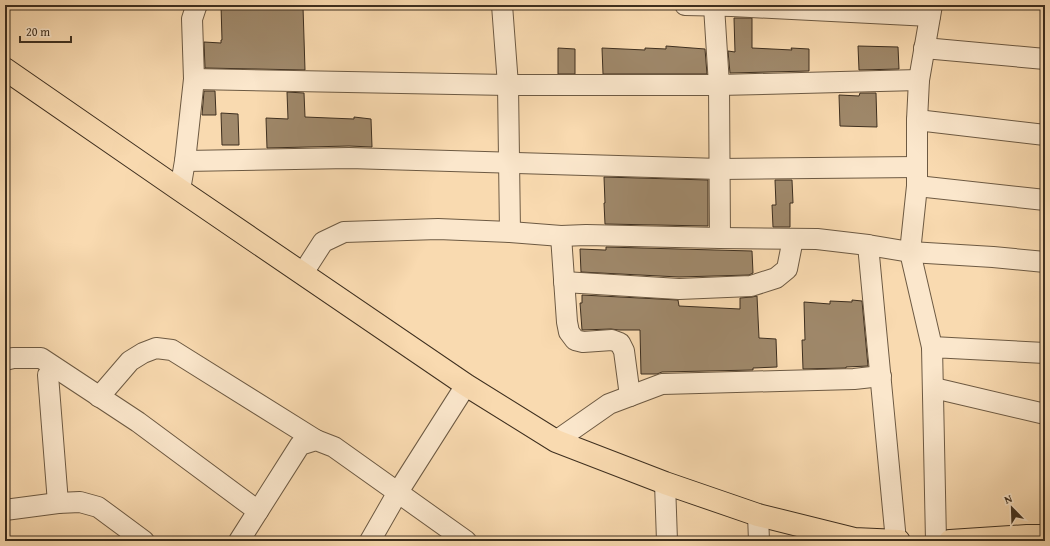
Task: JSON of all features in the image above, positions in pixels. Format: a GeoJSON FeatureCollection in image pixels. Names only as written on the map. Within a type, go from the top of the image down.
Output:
{"type":"FeatureCollection","features":[{"type":"Feature","properties":{"kind":"main road"},"geometry":{"type":"LineString","coordinates":[[5,69],[466,385],[556,441],[665,483],[758,515],[854,540],[897,541]]}},
{"type":"Feature","properties":{"kind":"main road"},"geometry":{"type":"LineString","coordinates":[[950,541],[1033,538]]}},
{"type":"Feature","properties":{"kind":"street"},"geometry":{"type":"LineString","coordinates":[[180,190],[185,161],[194,80],[192,19],[197,5]]}},
{"type":"Feature","properties":{"kind":"street"},"geometry":{"type":"LineString","coordinates":[[502,5],[508,85],[510,232]]}},
{"type":"Feature","properties":{"kind":"street"},"geometry":{"type":"LineString","coordinates":[[686,5],[931,11],[919,80],[917,177],[910,252],[932,347],[936,541]]}},
{"type":"Feature","properties":{"kind":"street"},"geometry":{"type":"LineString","coordinates":[[720,238],[719,86],[726,6]]}},
{"type":"Feature","properties":{"kind":"street"},"geometry":{"type":"LineString","coordinates":[[924,48],[1045,59]]}},
{"type":"Feature","properties":{"kind":"street"},"geometry":{"type":"LineString","coordinates":[[194,80],[508,85],[719,86],[919,80]]}},
{"type":"Feature","properties":{"kind":"street"},"geometry":{"type":"LineString","coordinates":[[917,120],[1045,135]]}},
{"type":"Feature","properties":{"kind":"street"},"geometry":{"type":"LineString","coordinates":[[185,161],[349,158],[720,168],[917,177],[1045,200]]}},
{"type":"Feature","properties":{"kind":"street"},"geometry":{"type":"LineString","coordinates":[[303,273],[323,242],[344,232],[438,229],[561,236],[586,235],[817,239],[910,252],[994,257],[1045,262]]}},
{"type":"Feature","properties":{"kind":"street"},"geometry":{"type":"LineString","coordinates":[[561,236],[569,332],[575,340],[583,342],[612,340],[620,343],[624,351],[630,396]]}},
{"type":"Feature","properties":{"kind":"street"},"geometry":{"type":"LineString","coordinates":[[564,282],[679,289],[751,286],[776,278],[787,268],[793,239]]}},
{"type":"Feature","properties":{"kind":"street"},"geometry":{"type":"LineString","coordinates":[[868,245],[897,541]]}},
{"type":"Feature","properties":{"kind":"street"},"geometry":{"type":"LineString","coordinates":[[932,347],[1045,353]]}},
{"type":"Feature","properties":{"kind":"street"},"geometry":{"type":"LineString","coordinates":[[99,397],[130,362],[143,353],[156,348],[172,350],[316,440],[334,446],[466,541]]}},
{"type":"Feature","properties":{"kind":"street"},"geometry":{"type":"LineString","coordinates":[[5,360],[13,358],[42,358],[138,422],[258,511]]}},
{"type":"Feature","properties":{"kind":"street"},"geometry":{"type":"LineString","coordinates":[[48,375],[58,503]]}},
{"type":"Feature","properties":{"kind":"street"},"geometry":{"type":"LineString","coordinates":[[556,441],[609,404],[662,384],[854,379],[881,376]]}},
{"type":"Feature","properties":{"kind":"street"},"geometry":{"type":"LineString","coordinates":[[370,541],[398,492],[466,385]]}},
{"type":"Feature","properties":{"kind":"street"},"geometry":{"type":"LineString","coordinates":[[934,388],[1045,414]]}},
{"type":"Feature","properties":{"kind":"street"},"geometry":{"type":"LineString","coordinates":[[239,541],[300,445],[316,440]]}},
{"type":"Feature","properties":{"kind":"street"},"geometry":{"type":"LineString","coordinates":[[665,483],[667,541]]}},
{"type":"Feature","properties":{"kind":"street"},"geometry":{"type":"LineString","coordinates":[[5,510],[58,503],[80,502],[98,507],[144,541]]}},
{"type":"Feature","properties":{"kind":"street"},"geometry":{"type":"LineString","coordinates":[[758,515],[759,541]]}},
{"type":"Feature","properties":{"kind":"building"},"geometry":{"type":"Polygon","coordinates":[[[221,5],[303,7],[305,70],[205,68],[204,42],[221,43],[222,40],[221,5]]]}},
{"type":"Feature","properties":{"kind":"building"},"geometry":{"type":"Polygon","coordinates":[[[734,18],[752,18],[752,48],[792,50],[791,48],[809,49],[809,71],[730,73],[728,51],[735,52],[734,18]]]}},
{"type":"Feature","properties":{"kind":"building"},"geometry":{"type":"Polygon","coordinates":[[[666,46],[705,49],[707,74],[603,74],[602,48],[645,50],[645,48],[666,49],[666,46]]]}},
{"type":"Feature","properties":{"kind":"building"},"geometry":{"type":"Polygon","coordinates":[[[858,46],[898,47],[899,69],[859,70],[858,46]]]}},
{"type":"Feature","properties":{"kind":"building"},"geometry":{"type":"Polygon","coordinates":[[[558,48],[575,49],[575,74],[558,74],[558,48]]]}},
{"type":"Feature","properties":{"kind":"building"},"geometry":{"type":"Polygon","coordinates":[[[204,91],[215,91],[216,115],[202,115],[204,91]]]}},
{"type":"Feature","properties":{"kind":"building"},"geometry":{"type":"Polygon","coordinates":[[[287,92],[304,93],[305,117],[354,119],[354,117],[371,119],[372,147],[349,146],[267,148],[266,118],[288,119],[287,92]]]}},
{"type":"Feature","properties":{"kind":"building"},"geometry":{"type":"Polygon","coordinates":[[[860,93],[876,93],[877,127],[840,126],[839,95],[859,96],[860,93]]]}},
{"type":"Feature","properties":{"kind":"building"},"geometry":{"type":"Polygon","coordinates":[[[221,113],[238,114],[239,145],[222,145],[221,113]]]}},
{"type":"Feature","properties":{"kind":"building"},"geometry":{"type":"Polygon","coordinates":[[[604,177],[708,180],[708,226],[605,224],[604,177]]]}},
{"type":"Feature","properties":{"kind":"building"},"geometry":{"type":"Polygon","coordinates":[[[775,180],[792,180],[793,203],[790,203],[790,227],[773,227],[772,205],[776,205],[775,180]]]}},
{"type":"Feature","properties":{"kind":"building"},"geometry":{"type":"Polygon","coordinates":[[[606,247],[752,251],[753,273],[749,275],[679,277],[581,272],[580,249],[606,250],[606,247]]]}},
{"type":"Feature","properties":{"kind":"building"},"geometry":{"type":"Polygon","coordinates":[[[582,295],[678,300],[679,306],[740,309],[740,298],[757,296],[759,338],[776,339],[777,367],[753,368],[753,370],[662,372],[657,374],[641,374],[640,330],[582,330],[580,303],[582,303],[582,295]]]}},
{"type":"Feature","properties":{"kind":"building"},"geometry":{"type":"Polygon","coordinates":[[[852,300],[862,301],[868,366],[803,369],[802,340],[805,340],[804,302],[830,304],[830,301],[852,302],[852,300]]]}}]}
